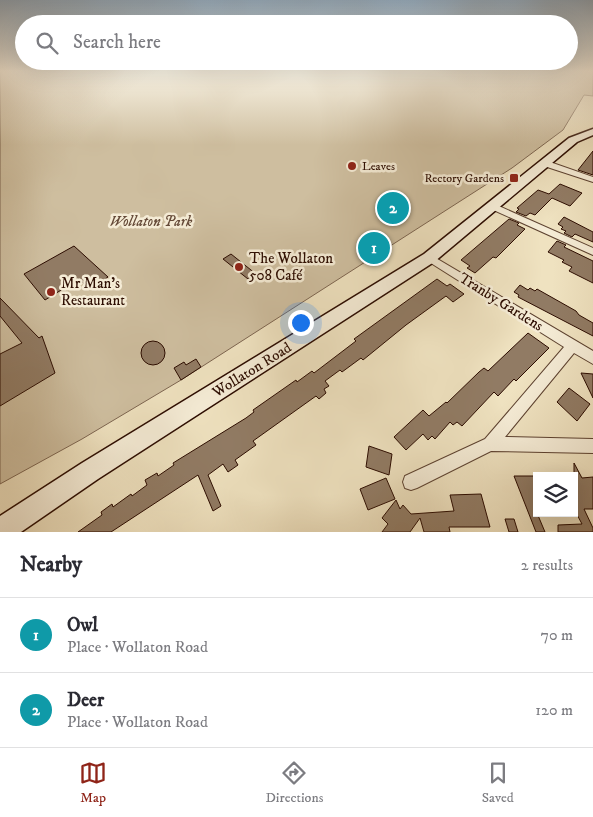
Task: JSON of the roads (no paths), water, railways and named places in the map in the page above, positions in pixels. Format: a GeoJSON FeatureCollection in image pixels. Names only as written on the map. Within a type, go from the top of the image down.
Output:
{"type":"FeatureCollection","features":[{"type":"Feature","properties":{"kind":"street","name":"Wollaton Road"},"geometry":{"type":"LineString","coordinates":[[0,531],[90,471],[429,258],[577,136],[593,132]]}},
{"type":"Feature","properties":{"kind":"street"},"geometry":{"type":"LineString","coordinates":[[544,163],[593,180]]}},
{"type":"Feature","properties":{"kind":"street"},"geometry":{"type":"LineString","coordinates":[[492,206],[593,252]]}},
{"type":"Feature","properties":{"kind":"street","name":"Tranby Gardens"},"geometry":{"type":"LineString","coordinates":[[429,258],[572,347],[593,358]]}},
{"type":"Feature","properties":{"kind":"street"},"geometry":{"type":"LineString","coordinates":[[411,482],[490,444],[572,347]]}},
{"type":"Feature","properties":{"kind":"street"},"geometry":{"type":"LineString","coordinates":[[490,444],[593,446]]}},
{"type":"Feature","properties":{"kind":"place","name":"Leaves"},"geometry":{"type":"Point","coordinates":[352,166]}},
{"type":"Feature","properties":{"kind":"place","name":"Rectory Gardens"},"geometry":{"type":"Point","coordinates":[514,178]}},
{"type":"Feature","properties":{"kind":"place","name":"Deer"},"geometry":{"type":"Point","coordinates":[393,208]}},
{"type":"Feature","properties":{"kind":"place","name":"Owl"},"geometry":{"type":"Point","coordinates":[374,248]}},
{"type":"Feature","properties":{"kind":"place","name":"The Wollaton 508 Café"},"geometry":{"type":"Point","coordinates":[239,267]}},
{"type":"Feature","properties":{"kind":"place","name":"Mr Man's Restaurant"},"geometry":{"type":"Point","coordinates":[51,292]}},
{"type":"Feature","properties":{"kind":"park label","name":"Wollaton Park"},"geometry":{"type":"Point","coordinates":[151,221]}}]}
